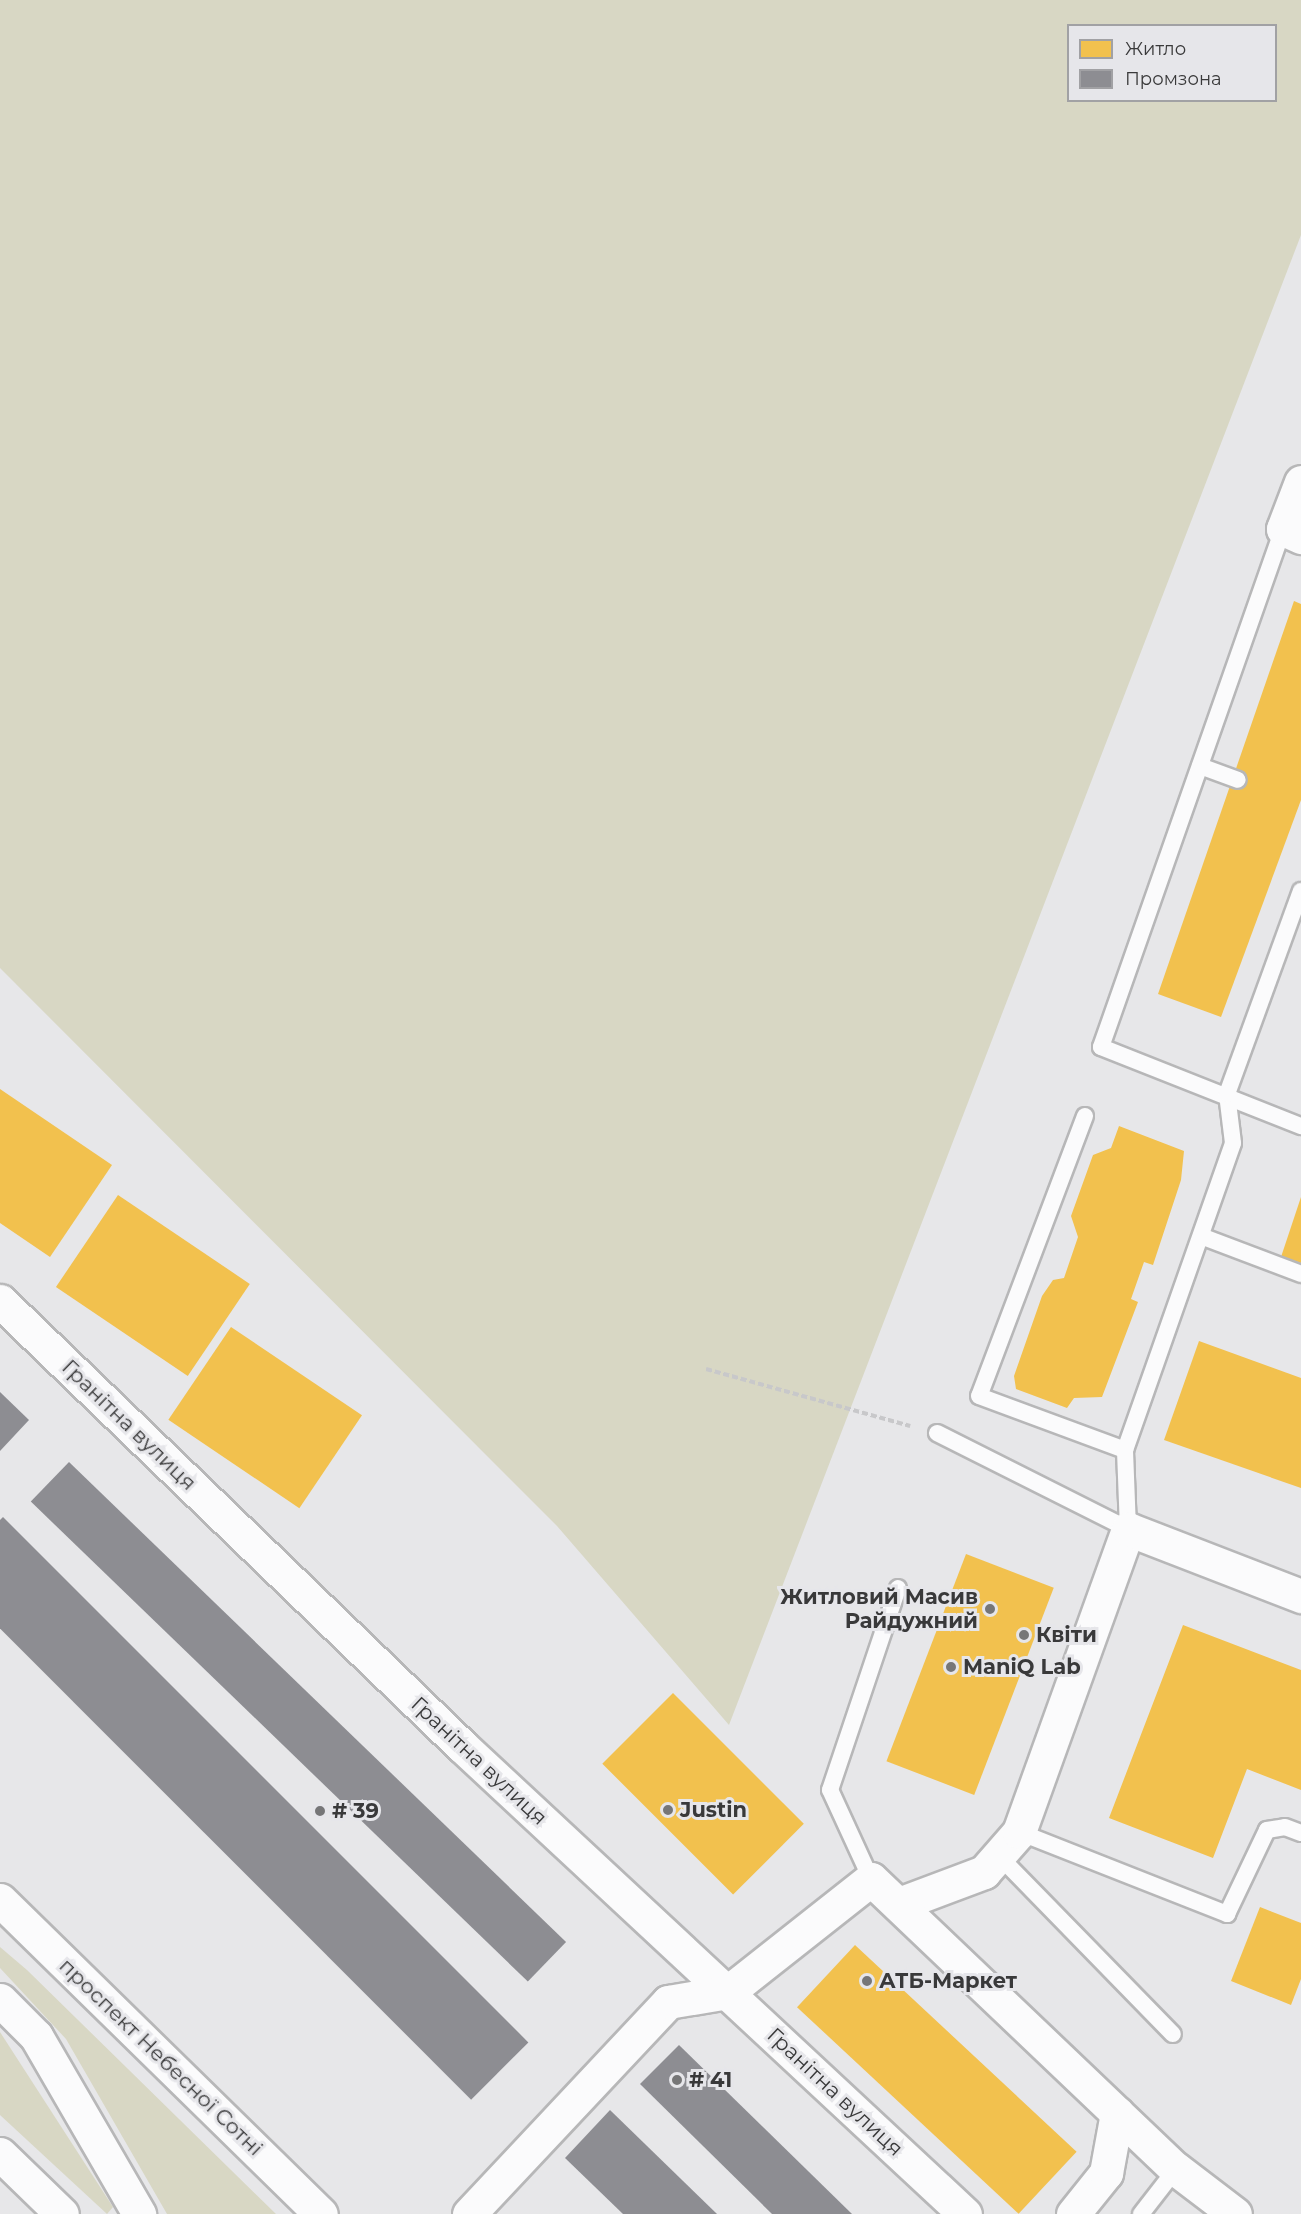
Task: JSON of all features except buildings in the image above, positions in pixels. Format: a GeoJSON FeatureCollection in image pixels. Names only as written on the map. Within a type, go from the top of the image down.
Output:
{"type":"FeatureCollection","features":[{"type":"Feature","properties":{"kind":"street"},"geometry":{"type":"LineString","coordinates":[[1292,533],[1301,482]]}},
{"type":"Feature","properties":{"kind":"street","name":"Гранітна вулиця"},"geometry":{"type":"LineString","coordinates":[[0,1301],[462,1746],[965,2214]]}},
{"type":"Feature","properties":{"kind":"street"},"geometry":{"type":"LineString","coordinates":[[899,1904],[984,1872],[1010,1845],[1128,1528],[1301,1596]]}},
{"type":"Feature","properties":{"kind":"street"},"geometry":{"type":"LineString","coordinates":[[469,2214],[668,2002],[728,1992],[871,1879],[1176,2169],[1235,2214]]}},
{"type":"Feature","properties":{"kind":"street","name":"проспект Небесної Сотні"},"geometry":{"type":"LineString","coordinates":[[0,1900],[321,2214]]}},
{"type":"Feature","properties":{"kind":"street"},"geometry":{"type":"LineString","coordinates":[[0,2000],[36,2036],[139,2214]]}},
{"type":"Feature","properties":{"kind":"street"},"geometry":{"type":"LineString","coordinates":[[1073,2214],[1106,2173],[1117,2113]]}},
{"type":"Feature","properties":{"kind":"street"},"geometry":{"type":"LineString","coordinates":[[0,2154],[62,2214]]}},
{"type":"Feature","properties":{"kind":"lane"},"geometry":{"type":"LineString","coordinates":[[1292,533],[1200,766],[1101,1047],[1227,1094],[1301,1126]]}},
{"type":"Feature","properties":{"kind":"lane"},"geometry":{"type":"LineString","coordinates":[[1200,766],[1238,780]]}},
{"type":"Feature","properties":{"kind":"lane"},"geometry":{"type":"LineString","coordinates":[[938,1433],[1128,1528],[1125,1450],[1233,1143],[1227,1094],[1301,891]]}},
{"type":"Feature","properties":{"kind":"lane"},"geometry":{"type":"LineString","coordinates":[[1085,1116],[979,1396],[1125,1450]]}},
{"type":"Feature","properties":{"kind":"lane"},"geometry":{"type":"LineString","coordinates":[[1201,1236],[1301,1274]]}},
{"type":"Feature","properties":{"kind":"lane"},"geometry":{"type":"LineString","coordinates":[[871,1879],[830,1790],[898,1588]]}},
{"type":"Feature","properties":{"kind":"lane"},"geometry":{"type":"LineString","coordinates":[[1010,1845],[1227,1914],[1267,1830],[1285,1827],[1301,1833]]}},
{"type":"Feature","properties":{"kind":"lane"},"geometry":{"type":"LineString","coordinates":[[1010,1845],[1173,2034]]}},
{"type":"Feature","properties":{"kind":"lane"},"geometry":{"type":"LineString","coordinates":[[1141,2214],[1176,2169]]}},
{"type":"Feature","properties":{"kind":"path"},"geometry":{"type":"LineString","coordinates":[[706,1369],[938,1433]]}},
{"type":"Feature","properties":{"kind":"green space"},"geometry":{"type":"Polygon","coordinates":[[[0,0],[1301,0],[1301,235],[729,1725],[557,1526],[0,968],[0,0]]]}},
{"type":"Feature","properties":{"kind":"green space"},"geometry":{"type":"Polygon","coordinates":[[[0,1947],[27,1970],[276,2214],[167,2214],[66,2039],[0,1968],[0,1947]]]}},
{"type":"Feature","properties":{"kind":"green space"},"geometry":{"type":"Polygon","coordinates":[[[0,2032],[113,2207],[107,2214],[0,2115],[0,2032]]]}},
{"type":"Feature","properties":{"kind":"place","name":"Житловий Масив Райдужний"},"geometry":{"type":"Point","coordinates":[990,1609]}},
{"type":"Feature","properties":{"kind":"place","name":"Квіти"},"geometry":{"type":"Point","coordinates":[1024,1635]}},
{"type":"Feature","properties":{"kind":"place","name":"ManiQ Lab"},"geometry":{"type":"Point","coordinates":[951,1667]}},
{"type":"Feature","properties":{"kind":"place","name":"Justin"},"geometry":{"type":"Point","coordinates":[668,1810]}},
{"type":"Feature","properties":{"kind":"place","name":"# 39"},"geometry":{"type":"Point","coordinates":[320,1811]}},
{"type":"Feature","properties":{"kind":"place","name":"АТБ-Маркет"},"geometry":{"type":"Point","coordinates":[867,1981]}},
{"type":"Feature","properties":{"kind":"place","name":"# 41"},"geometry":{"type":"Point","coordinates":[677,2080]}}]}
